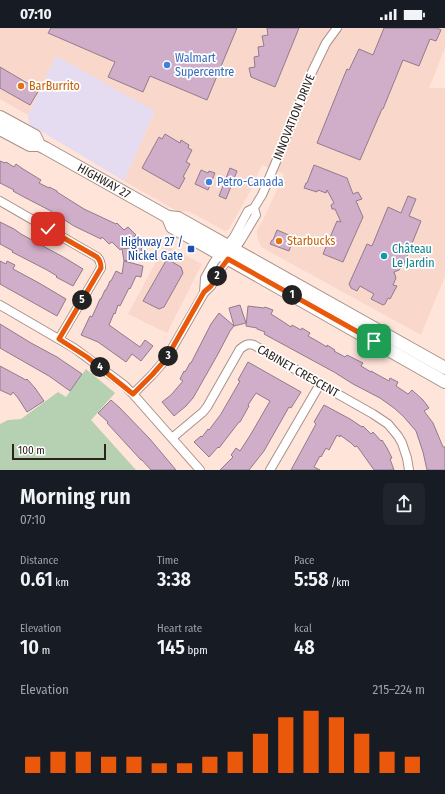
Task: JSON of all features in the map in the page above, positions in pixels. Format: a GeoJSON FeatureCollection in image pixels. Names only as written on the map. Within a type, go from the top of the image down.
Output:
{"type":"FeatureCollection","features":[{"type":"Feature","properties":{"kind":"main road","name":"HIGHWAY 27"},"geometry":{"type":"LineString","coordinates":[[0,117],[35,136],[39,145]]}},
{"type":"Feature","properties":{"kind":"main road","name":"HIGHWAY 27"},"geometry":{"type":"LineString","coordinates":[[0,129],[30,145],[39,145],[168,217],[178,218],[227,252],[445,382]]}},
{"type":"Feature","properties":{"kind":"main road","name":"HIGHWAY 27"},"geometry":{"type":"LineString","coordinates":[[227,252],[445,368]]}},
{"type":"Feature","properties":{"kind":"street","name":"INNOVATION DRIVE"},"geometry":{"type":"LineString","coordinates":[[133,394],[166,359],[204,292],[205,278],[214,262],[241,240],[256,215],[254,208],[262,194],[281,150],[312,72],[326,42],[337,28]]}},
{"type":"Feature","properties":{"kind":"street"},"geometry":{"type":"LineString","coordinates":[[0,201],[100,260],[101,268],[59,339]]}},
{"type":"Feature","properties":{"kind":"street"},"geometry":{"type":"LineString","coordinates":[[0,305],[87,357],[133,394],[200,470]]}},
{"type":"Feature","properties":{"kind":"street","name":"CABINET CRESCENT"},"geometry":{"type":"LineString","coordinates":[[172,438],[203,412],[240,349],[249,344],[254,345],[388,424],[402,443],[409,470]]}},
{"type":"Feature","properties":{"kind":"street"},"geometry":{"type":"LineString","coordinates":[[270,470],[320,384]]}},
{"type":"Feature","properties":{"kind":"shaded area"},"geometry":{"type":"Polygon","coordinates":[[[0,28],[445,28],[445,48],[429,88],[445,88],[445,276],[421,335],[261,247],[257,236],[257,230],[284,174],[262,165],[251,190],[229,229],[225,231],[190,212],[177,211],[124,181],[155,112],[56,56],[28,115],[0,99],[0,28]]]}},
{"type":"Feature","properties":{"kind":"shaded area"},"geometry":{"type":"Polygon","coordinates":[[[56,56],[155,111],[124,181],[29,124],[28,115],[56,56]]]}},
{"type":"Feature","properties":{"kind":"shaded area"},"geometry":{"type":"Polygon","coordinates":[[[165,245],[202,264],[167,333],[128,314],[165,245]]]}},
{"type":"Feature","properties":{"kind":"green space"},"geometry":{"type":"Polygon","coordinates":[[[86,369],[115,393],[91,420],[136,470],[0,470],[0,424],[8,420],[21,419],[58,392],[66,397],[86,369]]]}},
{"type":"Feature","properties":{"kind":"building","name":"Walmart Supercentre"},"geometry":{"type":"Polygon","coordinates":[[[51,28],[237,28],[207,100],[150,76],[143,92],[108,77],[115,62],[48,33],[51,28]]]}},
{"type":"Feature","properties":{"kind":"building"},"geometry":{"type":"Polygon","coordinates":[[[267,28],[299,28],[275,87],[251,77],[249,68],[255,67],[254,57],[259,56],[258,47],[264,46],[262,36],[268,35],[267,28]]]}},
{"type":"Feature","properties":{"kind":"building"},"geometry":{"type":"Polygon","coordinates":[[[384,28],[437,28],[441,30],[436,41],[430,39],[419,66],[403,60],[360,160],[317,143],[347,69],[349,70],[359,49],[373,55],[384,28]]]}},
{"type":"Feature","properties":{"kind":"building"},"geometry":{"type":"Polygon","coordinates":[[[0,67],[39,90],[30,105],[0,88],[0,67]]]}},
{"type":"Feature","properties":{"kind":"building"},"geometry":{"type":"Polygon","coordinates":[[[165,134],[180,143],[181,140],[189,145],[188,148],[192,150],[186,162],[190,164],[179,189],[142,168],[159,137],[162,139],[165,134]]]}},
{"type":"Feature","properties":{"kind":"building"},"geometry":{"type":"Polygon","coordinates":[[[0,161],[6,162],[14,167],[16,164],[41,180],[39,183],[57,191],[84,209],[116,224],[117,223],[124,230],[128,227],[136,235],[120,250],[112,242],[109,244],[102,237],[101,239],[74,226],[49,210],[0,183],[0,161]]]}},
{"type":"Feature","properties":{"kind":"building"},"geometry":{"type":"Polygon","coordinates":[[[314,165],[347,178],[353,194],[358,192],[362,199],[356,201],[363,217],[343,262],[323,254],[337,221],[341,222],[335,209],[332,209],[331,205],[334,203],[327,190],[326,193],[304,188],[314,165]]]}},
{"type":"Feature","properties":{"kind":"building","name":"Petro-Canada"},"geometry":{"type":"Polygon","coordinates":[[[230,168],[237,171],[226,199],[219,196],[230,168]]]}},
{"type":"Feature","properties":{"kind":"building"},"geometry":{"type":"Polygon","coordinates":[[[201,170],[208,173],[209,171],[215,173],[208,190],[195,184],[201,170]]]}},
{"type":"Feature","properties":{"kind":"building","name":"Château Le Jardin"},"geometry":{"type":"Polygon","coordinates":[[[408,196],[416,199],[409,216],[421,221],[403,266],[394,272],[396,278],[393,285],[397,286],[390,299],[388,298],[383,305],[371,299],[374,294],[360,286],[357,291],[351,288],[349,284],[367,244],[372,246],[388,207],[401,213],[408,196]]]}},
{"type":"Feature","properties":{"kind":"building"},"geometry":{"type":"Polygon","coordinates":[[[0,222],[83,269],[73,286],[0,244],[0,222]]]}},
{"type":"Feature","properties":{"kind":"building"},"geometry":{"type":"Polygon","coordinates":[[[277,230],[291,236],[290,239],[293,240],[289,251],[270,244],[277,230]]]}},
{"type":"Feature","properties":{"kind":"building"},"geometry":{"type":"Polygon","coordinates":[[[141,246],[143,258],[124,261],[122,249],[141,246]]]}},
{"type":"Feature","properties":{"kind":"building"},"geometry":{"type":"Polygon","coordinates":[[[167,259],[181,267],[183,273],[164,307],[159,309],[143,301],[167,259]]]}},
{"type":"Feature","properties":{"kind":"building"},"geometry":{"type":"Polygon","coordinates":[[[0,261],[6,264],[7,261],[15,265],[13,269],[66,299],[57,316],[0,284],[0,261]]]}},
{"type":"Feature","properties":{"kind":"building"},"geometry":{"type":"Polygon","coordinates":[[[124,261],[143,266],[141,277],[136,276],[120,306],[118,305],[109,325],[140,347],[145,340],[153,346],[141,361],[132,354],[126,362],[98,342],[81,335],[90,316],[92,317],[100,299],[116,271],[122,274],[124,261]]]}},
{"type":"Feature","properties":{"kind":"building"},"geometry":{"type":"Polygon","coordinates":[[[240,305],[246,323],[234,326],[229,308],[240,305]]]}},
{"type":"Feature","properties":{"kind":"building"},"geometry":{"type":"Polygon","coordinates":[[[248,306],[265,307],[273,310],[271,314],[291,327],[292,325],[301,330],[302,328],[310,333],[308,336],[327,347],[327,345],[345,357],[347,355],[363,363],[361,366],[371,372],[389,381],[390,378],[398,382],[396,386],[408,394],[412,390],[429,408],[424,411],[433,423],[443,447],[445,447],[445,470],[427,470],[416,431],[394,408],[380,398],[264,334],[265,332],[257,328],[246,326],[248,306]]]}},
{"type":"Feature","properties":{"kind":"building"},"geometry":{"type":"Polygon","coordinates":[[[219,313],[234,326],[193,398],[174,416],[162,402],[171,395],[183,381],[180,379],[184,371],[185,372],[191,363],[211,324],[219,313]]]}},
{"type":"Feature","properties":{"kind":"building"},"geometry":{"type":"Polygon","coordinates":[[[0,324],[57,357],[82,374],[70,391],[49,376],[0,348],[0,324]]]}},
{"type":"Feature","properties":{"kind":"building"},"geometry":{"type":"Polygon","coordinates":[[[248,362],[301,392],[291,408],[289,407],[264,451],[249,470],[220,470],[233,457],[231,455],[236,448],[240,451],[270,401],[256,393],[248,405],[249,406],[240,422],[219,448],[218,447],[209,457],[194,442],[201,436],[202,437],[208,429],[209,430],[221,414],[240,381],[238,380],[248,362]]]}},
{"type":"Feature","properties":{"kind":"building"},"geometry":{"type":"Polygon","coordinates":[[[0,366],[26,380],[27,379],[44,401],[27,412],[13,392],[11,395],[0,390],[0,366]]]}},
{"type":"Feature","properties":{"kind":"building"},"geometry":{"type":"Polygon","coordinates":[[[111,400],[149,438],[176,470],[151,470],[141,460],[107,423],[108,422],[98,413],[111,400]]]}},
{"type":"Feature","properties":{"kind":"building"},"geometry":{"type":"Polygon","coordinates":[[[324,405],[362,427],[363,426],[371,434],[373,432],[381,441],[382,440],[392,458],[390,459],[394,470],[374,470],[357,446],[355,447],[340,435],[340,437],[337,435],[329,450],[326,448],[314,467],[320,470],[291,470],[316,424],[314,422],[324,405]]]}},
{"type":"Feature","properties":{"kind":"place","name":"Walmart Supercentre"},"geometry":{"type":"Point","coordinates":[167,65]}},
{"type":"Feature","properties":{"kind":"place","name":"BarBurrito"},"geometry":{"type":"Point","coordinates":[21,86]}},
{"type":"Feature","properties":{"kind":"place","name":"Petro-Canada"},"geometry":{"type":"Point","coordinates":[209,182]}},
{"type":"Feature","properties":{"kind":"place","name":"Starbucks"},"geometry":{"type":"Point","coordinates":[279,241]}},
{"type":"Feature","properties":{"kind":"place","name":"Highway 27 / Nickel Gate"},"geometry":{"type":"Point","coordinates":[191,249]}},
{"type":"Feature","properties":{"kind":"place","name":"Château Le Jardin"},"geometry":{"type":"Point","coordinates":[384,256]}},
{"type":"Feature","properties":{"kind":"route"},"geometry":{"type":"LineString","coordinates":[[48,229],[97,257],[101,264],[101,268],[59,339],[87,357],[124,385],[133,394],[166,359],[204,292],[211,286],[228,259],[374,341]]}}]}
